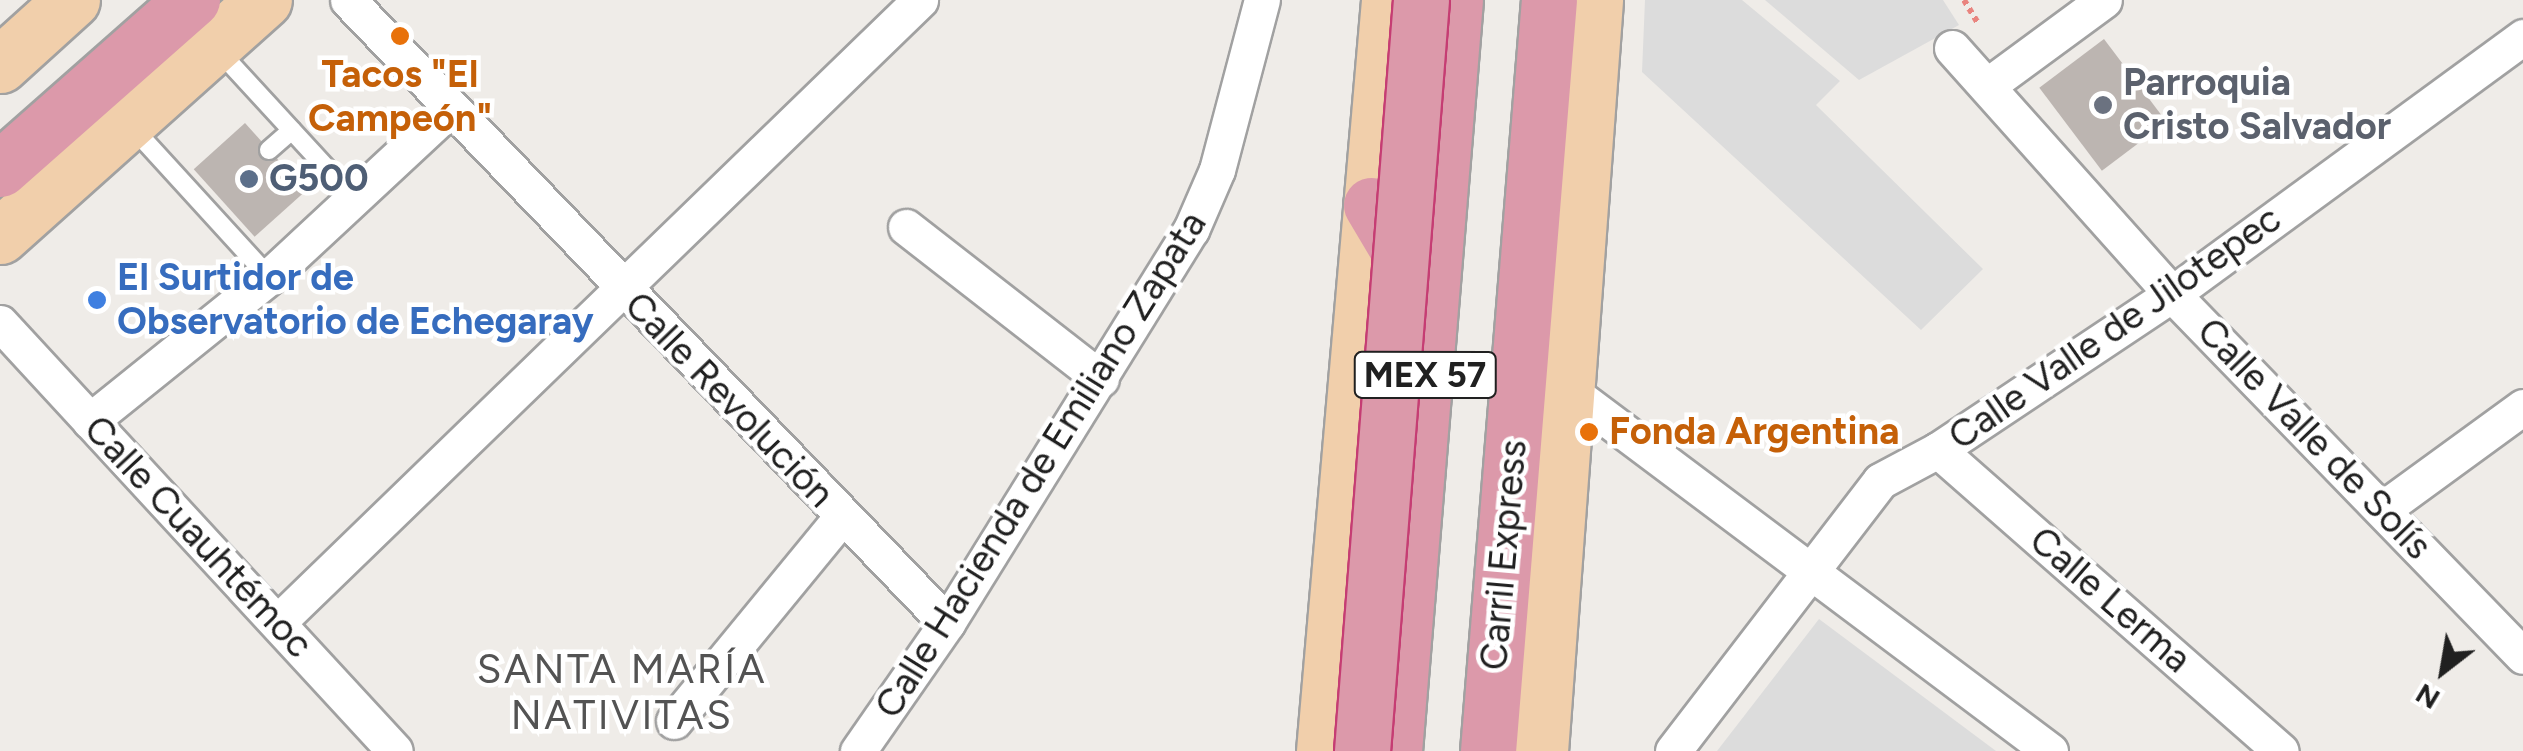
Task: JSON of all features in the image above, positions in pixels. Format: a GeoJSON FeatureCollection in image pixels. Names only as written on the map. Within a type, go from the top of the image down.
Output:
{"type":"FeatureCollection","features":[{"type":"Feature","properties":{"kind":"highway"},"geometry":{"type":"LineString","coordinates":[[1362,751],[1421,0]]}},
{"type":"Feature","properties":{"kind":"highway","name":"MEX 57"},"geometry":{"type":"LineString","coordinates":[[1394,751],[1455,0]]}},
{"type":"Feature","properties":{"kind":"highway","name":"MEX 57"},"geometry":{"type":"LineString","coordinates":[[1465,751],[1522,0]]}},
{"type":"Feature","properties":{"kind":"highway","name":"Carril Express"},"geometry":{"type":"LineString","coordinates":[[1488,751],[1549,0]]}},
{"type":"Feature","properties":{"kind":"highway"},"geometry":{"type":"LineString","coordinates":[[1521,751],[1566,0]]}},
{"type":"Feature","properties":{"kind":"highway"},"geometry":{"type":"LineString","coordinates":[[0,170],[203,22]]}},
{"type":"Feature","properties":{"kind":"highway"},"geometry":{"type":"LineString","coordinates":[[1370,205],[1430,304]]}},
{"type":"Feature","properties":{"kind":"main road"},"geometry":{"type":"LineString","coordinates":[[0,65],[72,0]]}},
{"type":"Feature","properties":{"kind":"main road"},"geometry":{"type":"LineString","coordinates":[[0,236],[127,122],[203,22],[264,0]]}},
{"type":"Feature","properties":{"kind":"main road"},"geometry":{"type":"LineString","coordinates":[[1368,0],[1382,74]]}},
{"type":"Feature","properties":{"kind":"main road"},"geometry":{"type":"LineString","coordinates":[[1324,751],[1389,0]]}},
{"type":"Feature","properties":{"kind":"main road"},"geometry":{"type":"LineString","coordinates":[[1540,751],[1595,0]]}},
{"type":"Feature","properties":{"kind":"street","name":"Calle Revolución"},"geometry":{"type":"LineString","coordinates":[[348,0],[449,110],[947,624]]}},
{"type":"Feature","properties":{"kind":"street"},"geometry":{"type":"LineString","coordinates":[[278,622],[920,0]]}},
{"type":"Feature","properties":{"kind":"street","name":"Calle Hacienda de Emiliano Zapata"},"geometry":{"type":"LineString","coordinates":[[858,751],[947,624],[1207,200],[1262,0]]}},
{"type":"Feature","properties":{"kind":"street"},"geometry":{"type":"LineString","coordinates":[[1987,86],[2104,0]]}},
{"type":"Feature","properties":{"kind":"street","name":"Calle Valle de Jilotepec"},"geometry":{"type":"LineString","coordinates":[[1673,751],[1880,481],[1938,450],[2172,294],[2523,38]]}},
{"type":"Feature","properties":{"kind":"street","name":"Calle Valle de Solís"},"geometry":{"type":"LineString","coordinates":[[1952,48],[2172,294],[2523,656]]}},
{"type":"Feature","properties":{"kind":"street"},"geometry":{"type":"LineString","coordinates":[[90,420],[269,277],[449,110]]}},
{"type":"Feature","properties":{"kind":"street"},"geometry":{"type":"LineString","coordinates":[[906,227],[1101,378]]}},
{"type":"Feature","properties":{"kind":"street","name":"Calle Cuauhtémoc"},"geometry":{"type":"LineString","coordinates":[[0,322],[395,751]]}},
{"type":"Feature","properties":{"kind":"street"},"geometry":{"type":"LineString","coordinates":[[1566,388],[2050,751]]}},
{"type":"Feature","properties":{"kind":"street"},"geometry":{"type":"LineString","coordinates":[[2383,509],[2523,406]]}},
{"type":"Feature","properties":{"kind":"street","name":"Calle Lerma"},"geometry":{"type":"LineString","coordinates":[[1938,450],[2281,751]]}},
{"type":"Feature","properties":{"kind":"street"},"geometry":{"type":"LineString","coordinates":[[674,720],[841,518]]}},
{"type":"Feature","properties":{"kind":"lane"},"geometry":{"type":"LineString","coordinates":[[203,22],[352,197]]}},
{"type":"Feature","properties":{"kind":"lane"},"geometry":{"type":"LineString","coordinates":[[127,122],[211,201],[269,277]]}},
{"type":"Feature","properties":{"kind":"lane"},"geometry":{"type":"LineString","coordinates":[[269,150],[292,130]]}},
{"type":"Feature","properties":{"kind":"shaded area"},"geometry":{"type":"Polygon","coordinates":[[[1645,0],[1742,0],[1840,81],[1816,105],[1983,269],[1921,330],[1642,72],[1645,0]]]}},
{"type":"Feature","properties":{"kind":"shaded area"},"geometry":{"type":"Polygon","coordinates":[[[1765,0],[1943,0],[1959,25],[1859,80],[1765,0]]]}},
{"type":"Feature","properties":{"kind":"shaded area"},"geometry":{"type":"Polygon","coordinates":[[[1819,619],[1996,751],[1717,751],[1819,619]]]}},
{"type":"Feature","properties":{"kind":"building","name":"Parroquia Cristo Salvador"},"geometry":{"type":"Polygon","coordinates":[[[2104,39],[2167,122],[2102,171],[2039,88],[2104,39]]]}},
{"type":"Feature","properties":{"kind":"building","name":"G500"},"geometry":{"type":"Polygon","coordinates":[[[245,123],[306,191],[255,237],[194,169],[245,123]]]}},
{"type":"Feature","properties":{"kind":"place","name":"Tacos \"El Campeón\""},"geometry":{"type":"Point","coordinates":[400,36]}},
{"type":"Feature","properties":{"kind":"place","name":"Parroquia Cristo Salvador"},"geometry":{"type":"Point","coordinates":[2103,105]}},
{"type":"Feature","properties":{"kind":"place","name":"G500"},"geometry":{"type":"Point","coordinates":[249,179]}},
{"type":"Feature","properties":{"kind":"place","name":"El Surtidor de Observatorio de Echegaray"},"geometry":{"type":"Point","coordinates":[97,300]}},
{"type":"Feature","properties":{"kind":"place","name":"Fonda Argentina"},"geometry":{"type":"Point","coordinates":[1589,432]}},
{"type":"Feature","properties":{"kind":"district","name":"SANTA MARÍA NATIVITAS"},"geometry":{"type":"Point","coordinates":[622,692]}}]}
